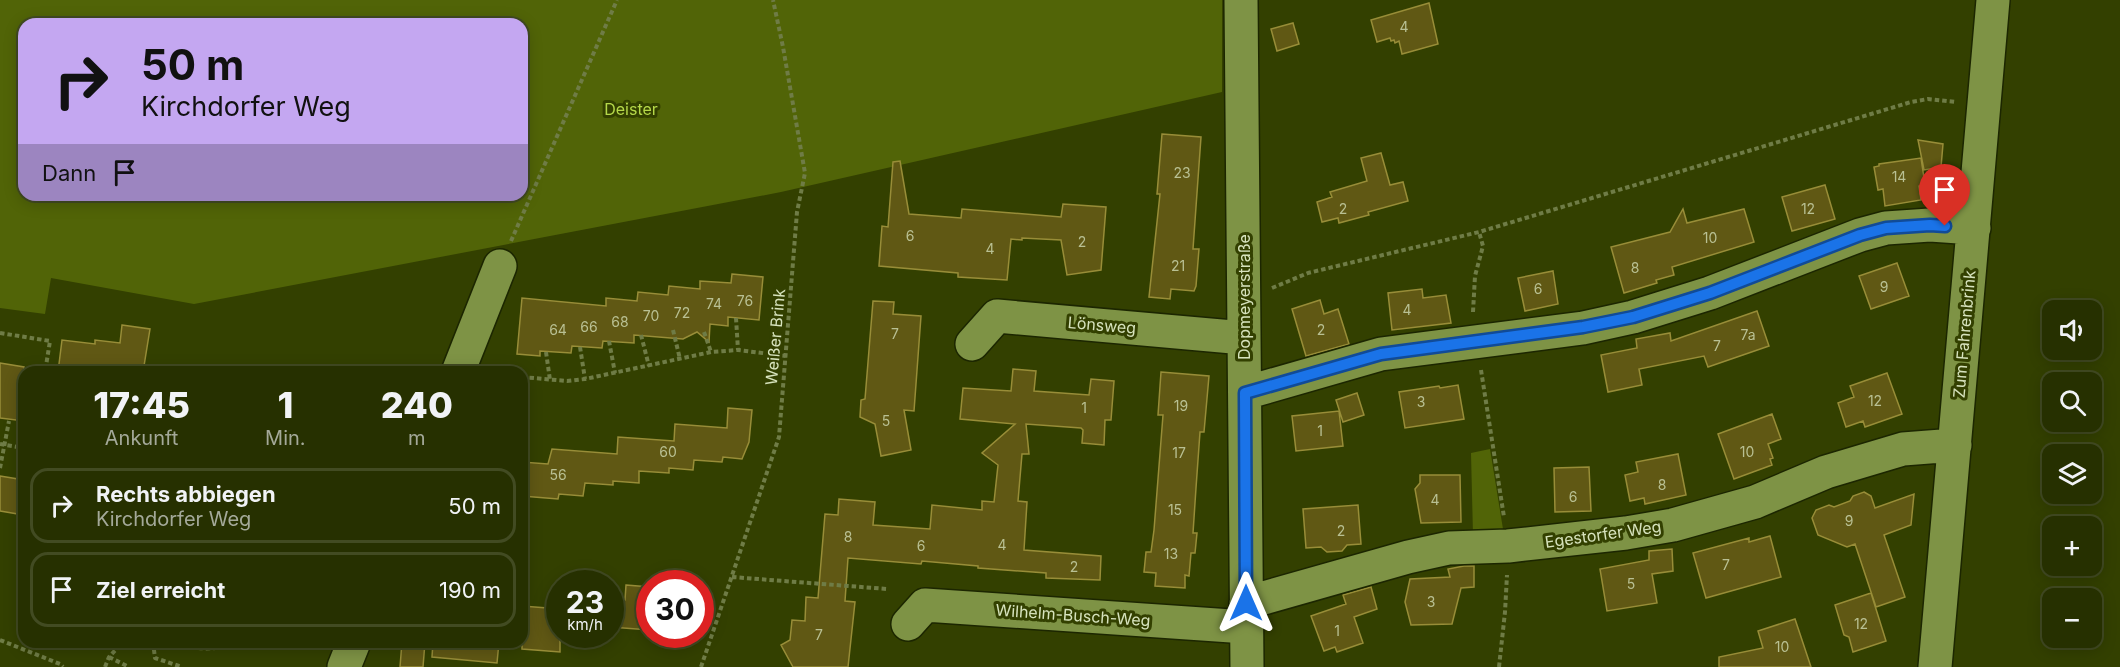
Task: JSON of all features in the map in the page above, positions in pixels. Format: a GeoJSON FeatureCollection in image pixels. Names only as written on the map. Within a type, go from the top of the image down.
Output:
{"type":"FeatureCollection","features":[{"type":"Feature","properties":{"kind":"street","name":"Dopmeyerstraße"},"geometry":{"type":"LineString","coordinates":[[1241,0],[1247,667]]}},
{"type":"Feature","properties":{"kind":"street","name":"Zum Fahrenbrink"},"geometry":{"type":"LineString","coordinates":[[1935,667],[1993,0]]}},
{"type":"Feature","properties":{"kind":"street"},"geometry":{"type":"LineString","coordinates":[[1245,393],[1381,354],[1476,343],[1633,317],[1710,293],[1860,235],[1886,228],[1930,225],[1974,228]]}},
{"type":"Feature","properties":{"kind":"street"},"geometry":{"type":"LineString","coordinates":[[460,366],[500,266]]}},
{"type":"Feature","properties":{"kind":"street","name":"Lönsweg"},"geometry":{"type":"LineString","coordinates":[[972,344],[997,316],[1244,338]]}},
{"type":"Feature","properties":{"kind":"street","name":"Egestorfer Weg"},"geometry":{"type":"LineString","coordinates":[[1246,615],[1408,557],[1449,548],[1508,546],[1626,533],[1673,525],[1755,502],[1826,472],[1903,449],[1955,445]]}},
{"type":"Feature","properties":{"kind":"street","name":"Wilhelm-Busch-Weg"},"geometry":{"type":"LineString","coordinates":[[908,624],[925,605],[1246,615]]}},
{"type":"Feature","properties":{"kind":"street"},"geometry":{"type":"LineString","coordinates":[[344,667],[352,648]]}},
{"type":"Feature","properties":{"kind":"path"},"geometry":{"type":"LineString","coordinates":[[500,266],[617,0]]}},
{"type":"Feature","properties":{"kind":"path","name":"Weißer Brink"},"geometry":{"type":"LineString","coordinates":[[701,667],[779,437],[797,212],[805,173],[773,0]]}},
{"type":"Feature","properties":{"kind":"path"},"geometry":{"type":"LineString","coordinates":[[1267,290],[1308,273],[1479,232],[1911,102],[1928,99],[1984,105]]}},
{"type":"Feature","properties":{"kind":"path"},"geometry":{"type":"LineString","coordinates":[[1479,232],[1483,246],[1475,276],[1473,321],[1508,546],[1505,612],[1499,667]]}},
{"type":"Feature","properties":{"kind":"path"},"geometry":{"type":"LineString","coordinates":[[736,318],[738,350]]}},
{"type":"Feature","properties":{"kind":"path"},"geometry":{"type":"LineString","coordinates":[[673,330],[680,359]]}},
{"type":"Feature","properties":{"kind":"path"},"geometry":{"type":"LineString","coordinates":[[705,332],[711,352]]}},
{"type":"Feature","properties":{"kind":"path"},"geometry":{"type":"LineString","coordinates":[[0,333],[50,340],[46,366]]}},
{"type":"Feature","properties":{"kind":"path"},"geometry":{"type":"LineString","coordinates":[[641,335],[649,366]]}},
{"type":"Feature","properties":{"kind":"path"},"geometry":{"type":"LineString","coordinates":[[609,341],[615,373]]}},
{"type":"Feature","properties":{"kind":"path"},"geometry":{"type":"LineString","coordinates":[[580,347],[585,379]]}},
{"type":"Feature","properties":{"kind":"path"},"geometry":{"type":"LineString","coordinates":[[528,378],[550,380],[585,379],[711,352],[738,350],[786,356]]}},
{"type":"Feature","properties":{"kind":"path"},"geometry":{"type":"LineString","coordinates":[[546,352],[550,380]]}},
{"type":"Feature","properties":{"kind":"path"},"geometry":{"type":"LineString","coordinates":[[0,468],[2,445],[9,421]]}},
{"type":"Feature","properties":{"kind":"path"},"geometry":{"type":"LineString","coordinates":[[2,445],[18,447]]}},
{"type":"Feature","properties":{"kind":"path"},"geometry":{"type":"LineString","coordinates":[[732,578],[886,589]]}},
{"type":"Feature","properties":{"kind":"path"},"geometry":{"type":"LineString","coordinates":[[0,640],[18,647]]}},
{"type":"Feature","properties":{"kind":"path"},"geometry":{"type":"LineString","coordinates":[[20,648],[63,667]]}},
{"type":"Feature","properties":{"kind":"path"},"geometry":{"type":"LineString","coordinates":[[105,667],[109,657],[117,648]]}},
{"type":"Feature","properties":{"kind":"path"},"geometry":{"type":"LineString","coordinates":[[154,648],[156,658],[182,667]]}},
{"type":"Feature","properties":{"kind":"path"},"geometry":{"type":"LineString","coordinates":[[109,657],[129,667]]}},
{"type":"Feature","properties":{"kind":"green space","name":"Deister"},"geometry":{"type":"Polygon","coordinates":[[[0,0],[1222,0],[1222,92],[781,192],[194,304],[51,278],[45,314],[0,308],[0,0]]]}},
{"type":"Feature","properties":{"kind":"green space"},"geometry":{"type":"Polygon","coordinates":[[[1490,449],[1503,529],[1473,535],[1471,453],[1490,449]]]}},
{"type":"Feature","properties":{"kind":"building"},"geometry":{"type":"Polygon","coordinates":[[[1429,3],[1438,44],[1402,54],[1399,41],[1395,43],[1390,38],[1377,42],[1371,20],[1429,3]]]}},
{"type":"Feature","properties":{"kind":"building"},"geometry":{"type":"Polygon","coordinates":[[[1293,23],[1299,44],[1277,51],[1271,29],[1293,23]]]}},
{"type":"Feature","properties":{"kind":"building"},"geometry":{"type":"Polygon","coordinates":[[[1162,134],[1201,137],[1193,249],[1199,249],[1196,286],[1194,291],[1171,289],[1170,299],[1149,297],[1160,194],[1157,194],[1162,134]]]}},
{"type":"Feature","properties":{"kind":"building"},"geometry":{"type":"Polygon","coordinates":[[[1918,140],[1943,144],[1941,167],[1924,170],[1918,140]]]}},
{"type":"Feature","properties":{"kind":"building"},"geometry":{"type":"Polygon","coordinates":[[[1381,153],[1390,185],[1403,182],[1408,201],[1339,223],[1338,218],[1322,222],[1317,202],[1332,197],[1330,192],[1367,181],[1361,158],[1381,153]]]}},
{"type":"Feature","properties":{"kind":"building"},"geometry":{"type":"Polygon","coordinates":[[[1921,158],[1925,185],[1919,186],[1921,200],[1885,206],[1883,189],[1878,190],[1874,167],[1879,164],[1921,158]]]}},
{"type":"Feature","properties":{"kind":"building"},"geometry":{"type":"Polygon","coordinates":[[[900,161],[909,214],[961,218],[962,209],[1061,217],[1063,204],[1106,207],[1101,270],[1067,275],[1061,240],[1022,238],[1022,240],[1011,239],[1007,280],[958,277],[958,273],[879,266],[882,226],[888,227],[893,162],[900,161]]]}},
{"type":"Feature","properties":{"kind":"building"},"geometry":{"type":"Polygon","coordinates":[[[1825,185],[1835,219],[1792,231],[1782,197],[1825,185]]]}},
{"type":"Feature","properties":{"kind":"building"},"geometry":{"type":"Polygon","coordinates":[[[1683,209],[1687,223],[1744,209],[1754,242],[1672,267],[1674,275],[1624,293],[1611,247],[1670,232],[1683,209]]]}},
{"type":"Feature","properties":{"kind":"building"},"geometry":{"type":"Polygon","coordinates":[[[1897,263],[1909,296],[1871,309],[1859,276],[1897,263]]]}},
{"type":"Feature","properties":{"kind":"building"},"geometry":{"type":"Polygon","coordinates":[[[1553,271],[1558,304],[1525,311],[1518,278],[1553,271]]]}},
{"type":"Feature","properties":{"kind":"building"},"geometry":{"type":"Polygon","coordinates":[[[732,274],[763,277],[759,320],[728,317],[728,326],[710,324],[709,342],[697,332],[683,339],[634,335],[634,343],[603,341],[602,348],[572,346],[571,353],[540,351],[540,356],[517,354],[522,298],[606,306],[606,298],[637,301],[638,292],[668,295],[669,286],[700,289],[700,281],[731,283],[732,274]]]}},
{"type":"Feature","properties":{"kind":"building"},"geometry":{"type":"Polygon","coordinates":[[[1422,289],[1423,298],[1446,295],[1451,323],[1392,330],[1388,293],[1422,289]]]}},
{"type":"Feature","properties":{"kind":"building"},"geometry":{"type":"Polygon","coordinates":[[[1320,300],[1324,314],[1338,309],[1349,344],[1306,356],[1292,309],[1320,300]]]}},
{"type":"Feature","properties":{"kind":"building"},"geometry":{"type":"Polygon","coordinates":[[[873,301],[894,302],[893,314],[921,316],[914,411],[904,410],[911,450],[881,456],[875,424],[860,417],[861,400],[865,399],[873,301]]]}},
{"type":"Feature","properties":{"kind":"building"},"geometry":{"type":"Polygon","coordinates":[[[1757,311],[1769,346],[1708,367],[1704,356],[1639,369],[1642,385],[1608,392],[1601,355],[1637,348],[1636,339],[1670,333],[1671,341],[1757,311]]]}},
{"type":"Feature","properties":{"kind":"building"},"geometry":{"type":"Polygon","coordinates":[[[122,325],[150,329],[144,366],[59,366],[62,340],[95,344],[95,340],[120,343],[122,325]]]}},
{"type":"Feature","properties":{"kind":"building"},"geometry":{"type":"Polygon","coordinates":[[[0,363],[18,366],[18,420],[0,418],[0,363]]]}},
{"type":"Feature","properties":{"kind":"building"},"geometry":{"type":"Polygon","coordinates":[[[1013,369],[1036,371],[1034,391],[1089,395],[1091,379],[1114,381],[1111,420],[1105,420],[1104,445],[1082,443],[1083,430],[1081,428],[1026,424],[1029,454],[1022,454],[1018,501],[1027,502],[1024,550],[1101,556],[1100,580],[1046,578],[1046,573],[922,561],[921,564],[848,558],[845,601],[855,602],[848,667],[793,667],[781,645],[790,640],[792,620],[805,621],[806,597],[818,598],[825,514],[838,515],[839,499],[875,502],[873,525],[930,529],[932,505],[982,510],[982,501],[994,502],[998,465],[982,453],[1015,424],[960,419],[963,388],[1011,391],[1013,369]]]}},
{"type":"Feature","properties":{"kind":"building"},"geometry":{"type":"Polygon","coordinates":[[[1161,372],[1209,376],[1204,432],[1200,432],[1193,533],[1197,533],[1195,553],[1191,553],[1189,576],[1185,575],[1185,588],[1155,586],[1156,573],[1144,572],[1146,552],[1151,552],[1154,530],[1163,415],[1158,415],[1161,372]]]}},
{"type":"Feature","properties":{"kind":"building"},"geometry":{"type":"Polygon","coordinates":[[[1887,373],[1902,414],[1865,427],[1863,421],[1846,427],[1838,403],[1854,397],[1850,386],[1887,373]]]}},
{"type":"Feature","properties":{"kind":"building"},"geometry":{"type":"Polygon","coordinates":[[[1458,385],[1464,419],[1405,428],[1399,392],[1458,385]]]}},
{"type":"Feature","properties":{"kind":"building"},"geometry":{"type":"Polygon","coordinates":[[[1357,393],[1364,415],[1343,422],[1336,400],[1357,393]]]}},
{"type":"Feature","properties":{"kind":"building"},"geometry":{"type":"Polygon","coordinates":[[[728,408],[752,410],[749,442],[742,459],[723,457],[722,462],[694,460],[693,470],[669,468],[669,473],[639,471],[639,483],[613,481],[613,485],[585,483],[583,496],[559,494],[558,499],[528,496],[528,462],[548,464],[552,449],[617,454],[618,437],[674,441],[675,424],[727,428],[728,408]]]}},
{"type":"Feature","properties":{"kind":"building"},"geometry":{"type":"Polygon","coordinates":[[[1339,411],[1343,446],[1296,451],[1292,416],[1339,411]]]}},
{"type":"Feature","properties":{"kind":"building"},"geometry":{"type":"Polygon","coordinates":[[[1772,414],[1781,439],[1768,444],[1773,458],[1770,459],[1772,465],[1734,479],[1718,434],[1772,414]]]}},
{"type":"Feature","properties":{"kind":"building"},"geometry":{"type":"Polygon","coordinates":[[[1678,454],[1686,495],[1645,504],[1644,498],[1630,501],[1625,475],[1638,472],[1636,462],[1678,454]]]}},
{"type":"Feature","properties":{"kind":"building"},"geometry":{"type":"Polygon","coordinates":[[[1589,467],[1591,511],[1555,512],[1554,468],[1589,467]]]}},
{"type":"Feature","properties":{"kind":"building"},"geometry":{"type":"Polygon","coordinates":[[[1420,475],[1460,475],[1461,522],[1421,523],[1415,489],[1420,483],[1420,475]]]}},
{"type":"Feature","properties":{"kind":"building"},"geometry":{"type":"Polygon","coordinates":[[[0,476],[18,479],[18,514],[0,511],[0,476]]]}},
{"type":"Feature","properties":{"kind":"building"},"geometry":{"type":"Polygon","coordinates":[[[1864,492],[1871,496],[1875,508],[1914,494],[1911,525],[1884,535],[1905,597],[1876,607],[1855,544],[1847,547],[1818,535],[1812,518],[1816,510],[1850,501],[1853,496],[1864,492]]]}},
{"type":"Feature","properties":{"kind":"building"},"geometry":{"type":"Polygon","coordinates":[[[1358,505],[1361,544],[1347,545],[1342,551],[1327,552],[1321,547],[1306,548],[1303,509],[1358,505]]]}},
{"type":"Feature","properties":{"kind":"building"},"geometry":{"type":"Polygon","coordinates":[[[1770,536],[1781,577],[1706,598],[1693,553],[1749,538],[1749,542],[1770,536]]]}},
{"type":"Feature","properties":{"kind":"building"},"geometry":{"type":"Polygon","coordinates":[[[1672,549],[1673,571],[1652,574],[1657,603],[1607,611],[1600,569],[1649,560],[1649,551],[1672,549]]]}},
{"type":"Feature","properties":{"kind":"building"},"geometry":{"type":"Polygon","coordinates":[[[1474,566],[1474,587],[1461,588],[1452,624],[1411,625],[1405,602],[1410,579],[1450,577],[1448,569],[1474,566]]]}},
{"type":"Feature","properties":{"kind":"building"},"geometry":{"type":"Polygon","coordinates":[[[626,585],[636,586],[636,629],[624,628],[626,585]]]}},
{"type":"Feature","properties":{"kind":"building"},"geometry":{"type":"Polygon","coordinates":[[[1371,587],[1377,609],[1354,617],[1363,643],[1337,652],[1335,647],[1324,651],[1311,616],[1346,604],[1343,595],[1371,587]]]}},
{"type":"Feature","properties":{"kind":"building"},"geometry":{"type":"Polygon","coordinates":[[[1871,593],[1886,641],[1853,652],[1849,637],[1844,635],[1835,605],[1871,593]]]}},
{"type":"Feature","properties":{"kind":"building"},"geometry":{"type":"Polygon","coordinates":[[[528,606],[546,608],[546,648],[560,648],[560,652],[522,649],[528,648],[528,606]]]}},
{"type":"Feature","properties":{"kind":"building"},"geometry":{"type":"Polygon","coordinates":[[[1795,619],[1811,667],[1719,667],[1719,657],[1763,648],[1758,631],[1795,619]]]}},
{"type":"Feature","properties":{"kind":"building"},"geometry":{"type":"Polygon","coordinates":[[[402,648],[425,648],[423,667],[400,667],[402,648]]]}},
{"type":"Feature","properties":{"kind":"building"},"geometry":{"type":"Polygon","coordinates":[[[433,648],[498,648],[497,663],[432,657],[433,648]]]}},
{"type":"Feature","properties":{"kind":"route"},"geometry":{"type":"LineString","coordinates":[[1246,603],[1245,393],[1381,354],[1476,343],[1633,317],[1710,293],[1860,235],[1886,228],[1945,226]]}}]}
